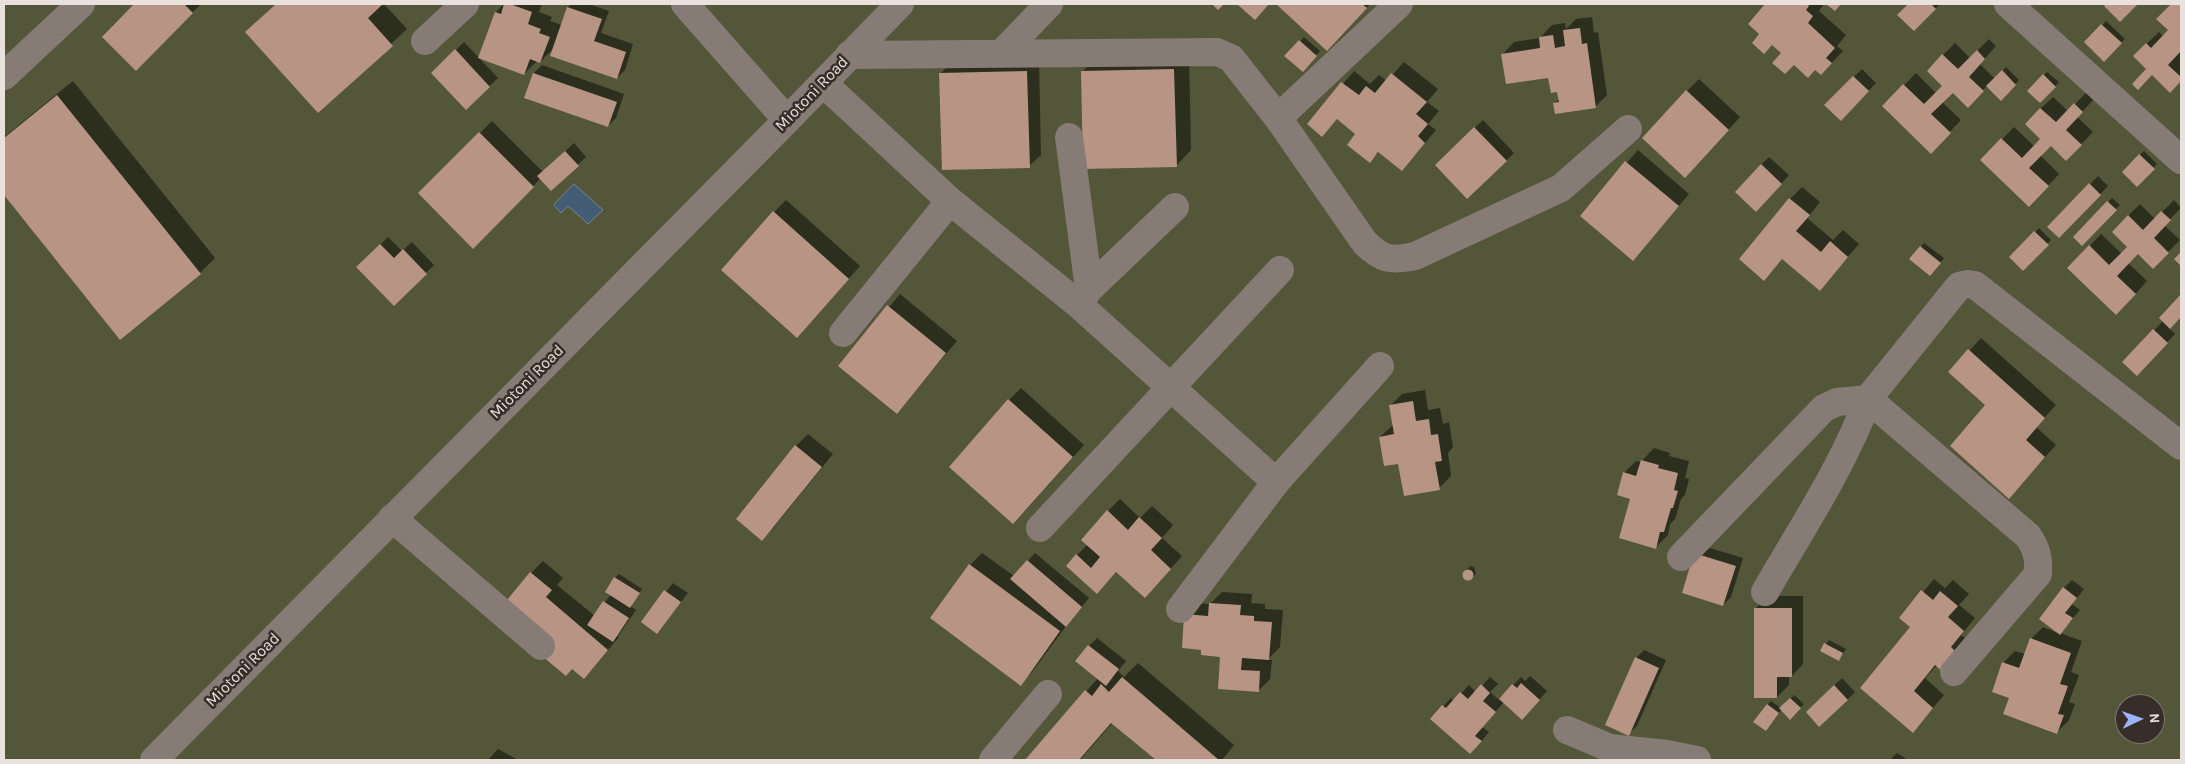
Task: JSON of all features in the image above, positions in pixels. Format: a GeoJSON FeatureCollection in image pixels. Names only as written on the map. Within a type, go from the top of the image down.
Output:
{"type":"FeatureCollection","features":[{"type":"Feature","properties":{"kind":"street"},"geometry":{"type":"LineString","coordinates":[[4,76],[81,4]]}},
{"type":"Feature","properties":{"kind":"street"},"geometry":{"type":"LineString","coordinates":[[425,41],[464,4]]}},
{"type":"Feature","properties":{"kind":"street"},"geometry":{"type":"LineString","coordinates":[[685,4],[788,120]]}},
{"type":"Feature","properties":{"kind":"street","name":"Miotoni Road"},"geometry":{"type":"LineString","coordinates":[[154,760],[788,120],[900,4]]}},
{"type":"Feature","properties":{"kind":"street"},"geometry":{"type":"LineString","coordinates":[[1002,53],[1049,4]]}},
{"type":"Feature","properties":{"kind":"street"},"geometry":{"type":"LineString","coordinates":[[1278,118],[1399,4]]}},
{"type":"Feature","properties":{"kind":"street"},"geometry":{"type":"LineString","coordinates":[[2008,4],[2181,160]]}},
{"type":"Feature","properties":{"kind":"street"},"geometry":{"type":"LineString","coordinates":[[849,56],[1217,52],[1232,58],[1278,118],[1364,242],[1379,256],[1395,260],[1414,256],[1561,188],[1628,129]]}},
{"type":"Feature","properties":{"kind":"street"},"geometry":{"type":"LineString","coordinates":[[823,83],[875,134],[950,201],[1084,297],[1170,388],[1276,482]]}},
{"type":"Feature","properties":{"kind":"street"},"geometry":{"type":"LineString","coordinates":[[1069,137],[1084,297]]}},
{"type":"Feature","properties":{"kind":"street"},"geometry":{"type":"LineString","coordinates":[[843,334],[950,201]]}},
{"type":"Feature","properties":{"kind":"street"},"geometry":{"type":"LineString","coordinates":[[1084,297],[1175,207]]}},
{"type":"Feature","properties":{"kind":"street"},"geometry":{"type":"LineString","coordinates":[[1040,528],[1280,270]]}},
{"type":"Feature","properties":{"kind":"street"},"geometry":{"type":"LineString","coordinates":[[1765,592],[1840,462],[1856,431],[1868,399],[1959,286],[1975,285],[2181,446]]}},
{"type":"Feature","properties":{"kind":"street"},"geometry":{"type":"LineString","coordinates":[[1180,609],[1276,482],[1380,366]]}},
{"type":"Feature","properties":{"kind":"street"},"geometry":{"type":"LineString","coordinates":[[1681,557],[1824,408],[1837,402],[1868,399],[2002,513],[2028,536],[2035,546],[2039,560],[2038,574],[1954,672]]}},
{"type":"Feature","properties":{"kind":"street"},"geometry":{"type":"LineString","coordinates":[[392,518],[541,646]]}},
{"type":"Feature","properties":{"kind":"street"},"geometry":{"type":"LineString","coordinates":[[993,760],[1048,694]]}},
{"type":"Feature","properties":{"kind":"street"},"geometry":{"type":"LineString","coordinates":[[1566,730],[1610,748],[1667,754],[1697,760]]}},
{"type":"Feature","properties":{"kind":"green space"},"geometry":{"type":"Polygon","coordinates":[[[4,4],[2181,4],[2181,760],[4,760],[4,4]]]}},
{"type":"Feature","properties":{"kind":"water"},"geometry":{"type":"Polygon","coordinates":[[[574,184],[603,210],[588,224],[568,206],[561,213],[554,205],[574,184]]]}},
{"type":"Feature","properties":{"kind":"building"},"geometry":{"type":"Polygon","coordinates":[[[134,4],[184,4],[193,13],[136,71],[102,37],[134,4]]]}},
{"type":"Feature","properties":{"kind":"building"},"geometry":{"type":"Polygon","coordinates":[[[276,4],[383,4],[368,18],[393,46],[318,113],[245,32],[276,4]]]}},
{"type":"Feature","properties":{"kind":"building"},"geometry":{"type":"Polygon","coordinates":[[[504,4],[510,4],[532,12],[528,24],[541,29],[539,33],[550,37],[540,63],[530,59],[524,75],[478,58],[495,12],[501,14],[504,4]]]}},
{"type":"Feature","properties":{"kind":"building"},"geometry":{"type":"Polygon","coordinates":[[[1212,4],[1224,4],[1218,10],[1212,4]]]}},
{"type":"Feature","properties":{"kind":"building"},"geometry":{"type":"Polygon","coordinates":[[[1269,4],[1255,20],[1238,5],[1269,4]]]}},
{"type":"Feature","properties":{"kind":"building"},"geometry":{"type":"Polygon","coordinates":[[[1276,4],[1362,4],[1367,8],[1327,51],[1276,4]]]}},
{"type":"Feature","properties":{"kind":"building"},"geometry":{"type":"Polygon","coordinates":[[[1765,4],[1807,4],[1809,6],[1806,10],[1813,16],[1808,23],[1835,48],[1826,58],[1832,63],[1821,75],[1815,70],[1808,78],[1794,65],[1785,74],[1772,63],[1781,53],[1772,45],[1764,54],[1752,43],[1759,34],[1748,24],[1765,4]]]}},
{"type":"Feature","properties":{"kind":"building"},"geometry":{"type":"Polygon","coordinates":[[[1826,4],[1841,4],[1835,11],[1826,4]]]}},
{"type":"Feature","properties":{"kind":"building"},"geometry":{"type":"Polygon","coordinates":[[[1908,4],[1931,4],[1936,9],[1914,31],[1897,15],[1908,4]]]}},
{"type":"Feature","properties":{"kind":"building"},"geometry":{"type":"Polygon","coordinates":[[[2106,4],[2138,4],[2120,22],[2104,6],[2106,4]]]}},
{"type":"Feature","properties":{"kind":"building"},"geometry":{"type":"Polygon","coordinates":[[[2171,4],[2181,4],[2181,51],[2168,65],[2181,77],[2181,81],[2170,93],[2152,75],[2138,90],[2132,84],[2146,69],[2133,56],[2146,43],[2151,48],[2168,30],[2156,19],[2171,4]]]}},
{"type":"Feature","properties":{"kind":"building"},"geometry":{"type":"Polygon","coordinates":[[[567,7],[602,19],[594,41],[626,52],[617,79],[550,56],[567,7]]]}},
{"type":"Feature","properties":{"kind":"building"},"geometry":{"type":"Polygon","coordinates":[[[2101,24],[2122,43],[2104,62],[2084,42],[2101,24]]]}},
{"type":"Feature","properties":{"kind":"building"},"geometry":{"type":"Polygon","coordinates":[[[1580,28],[1582,44],[1587,43],[1596,108],[1555,114],[1553,103],[1559,102],[1557,92],[1551,93],[1548,78],[1506,84],[1501,54],[1540,48],[1539,37],[1553,35],[1555,48],[1565,46],[1563,30],[1580,28]]]}},
{"type":"Feature","properties":{"kind":"building"},"geometry":{"type":"Polygon","coordinates":[[[1299,40],[1317,56],[1303,72],[1284,56],[1299,40]]]}},
{"type":"Feature","properties":{"kind":"building"},"geometry":{"type":"Polygon","coordinates":[[[455,49],[490,87],[466,110],[431,73],[455,49]]]}},
{"type":"Feature","properties":{"kind":"building"},"geometry":{"type":"Polygon","coordinates":[[[1977,50],[1985,59],[1969,77],[1984,91],[1968,108],[1953,93],[1931,114],[1951,133],[1931,154],[1882,106],[1903,84],[1924,104],[1942,86],[1927,71],[1942,54],[1958,69],[1977,50]]]}},
{"type":"Feature","properties":{"kind":"building"},"geometry":{"type":"Polygon","coordinates":[[[1174,69],[1177,167],[1083,169],[1081,71],[1174,69]]]}},
{"type":"Feature","properties":{"kind":"building"},"geometry":{"type":"Polygon","coordinates":[[[2002,70],[2016,85],[2001,101],[1986,86],[2002,70]]]}},
{"type":"Feature","properties":{"kind":"building"},"geometry":{"type":"Polygon","coordinates":[[[1027,71],[1030,168],[942,170],[939,73],[1027,71]]]}},
{"type":"Feature","properties":{"kind":"building"},"geometry":{"type":"Polygon","coordinates":[[[533,73],[617,102],[608,127],[524,98],[533,73]]]}},
{"type":"Feature","properties":{"kind":"building"},"geometry":{"type":"Polygon","coordinates":[[[1391,73],[1427,102],[1416,114],[1428,124],[1418,136],[1425,143],[1402,171],[1378,152],[1370,163],[1347,145],[1355,134],[1337,119],[1322,137],[1307,124],[1341,82],[1359,95],[1366,86],[1375,93],[1391,73]]]}},
{"type":"Feature","properties":{"kind":"building"},"geometry":{"type":"Polygon","coordinates":[[[2043,74],[2056,87],[2040,103],[2027,91],[2043,74]]]}},
{"type":"Feature","properties":{"kind":"building"},"geometry":{"type":"Polygon","coordinates":[[[1853,76],[1869,91],[1841,121],[1824,105],[1853,76]]]}},
{"type":"Feature","properties":{"kind":"building"},"geometry":{"type":"Polygon","coordinates":[[[1686,90],[1729,130],[1685,178],[1642,138],[1686,90]]]}},
{"type":"Feature","properties":{"kind":"building"},"geometry":{"type":"Polygon","coordinates":[[[57,95],[201,274],[120,340],[4,195],[4,138],[57,95]]]}},
{"type":"Feature","properties":{"kind":"building"},"geometry":{"type":"Polygon","coordinates":[[[2074,103],[2083,112],[2066,130],[2082,145],[2066,161],[2051,146],[2029,168],[2049,186],[2029,207],[1980,160],[2001,138],[2022,158],[2040,139],[2025,124],[2040,108],[2056,122],[2074,103]]]}},
{"type":"Feature","properties":{"kind":"building"},"geometry":{"type":"Polygon","coordinates":[[[1474,127],[1507,161],[1467,199],[1435,165],[1474,127]]]}},
{"type":"Feature","properties":{"kind":"building"},"geometry":{"type":"Polygon","coordinates":[[[479,132],[534,187],[473,249],[418,193],[479,132]]]}},
{"type":"Feature","properties":{"kind":"building"},"geometry":{"type":"Polygon","coordinates":[[[565,151],[579,166],[551,191],[537,176],[565,151]]]}},
{"type":"Feature","properties":{"kind":"building"},"geometry":{"type":"Polygon","coordinates":[[[2139,154],[2155,169],[2137,187],[2122,172],[2139,154]]]}},
{"type":"Feature","properties":{"kind":"building"},"geometry":{"type":"Polygon","coordinates":[[[1625,161],[1679,206],[1633,261],[1580,216],[1625,161]]]}},
{"type":"Feature","properties":{"kind":"building"},"geometry":{"type":"Polygon","coordinates":[[[1761,164],[1782,184],[1756,212],[1735,192],[1761,164]]]}},
{"type":"Feature","properties":{"kind":"building"},"geometry":{"type":"Polygon","coordinates":[[[2089,183],[2101,195],[2059,238],[2047,227],[2089,183]]]}},
{"type":"Feature","properties":{"kind":"building"},"geometry":{"type":"Polygon","coordinates":[[[1789,198],[1810,215],[1796,231],[1821,252],[1830,241],[1848,257],[1820,291],[1782,259],[1764,281],[1739,259],[1789,198]]]}},
{"type":"Feature","properties":{"kind":"building"},"geometry":{"type":"Polygon","coordinates":[[[2107,201],[2117,210],[2082,246],[2073,237],[2107,201]]]}},
{"type":"Feature","properties":{"kind":"building"},"geometry":{"type":"Polygon","coordinates":[[[773,211],[849,279],[797,338],[721,270],[773,211]]]}},
{"type":"Feature","properties":{"kind":"building"},"geometry":{"type":"Polygon","coordinates":[[[2161,211],[2171,220],[2154,238],[2169,253],[2153,269],[2138,254],[2117,276],[2136,294],[2116,315],[2067,268],[2089,245],[2109,265],[2127,247],[2112,232],[2128,215],[2143,230],[2161,211]]]}},
{"type":"Feature","properties":{"kind":"building"},"geometry":{"type":"Polygon","coordinates":[[[2034,231],[2049,245],[2023,271],[2009,257],[2034,231]]]}},
{"type":"Feature","properties":{"kind":"building"},"geometry":{"type":"Polygon","coordinates":[[[380,244],[394,258],[403,249],[427,274],[394,306],[356,267],[380,244]]]}},
{"type":"Feature","properties":{"kind":"building"},"geometry":{"type":"Polygon","coordinates":[[[1920,246],[1941,263],[1930,276],[1909,259],[1920,246]]]}},
{"type":"Feature","properties":{"kind":"building"},"geometry":{"type":"Polygon","coordinates":[[[2181,252],[2181,266],[2174,259],[2181,252]]]}},
{"type":"Feature","properties":{"kind":"building"},"geometry":{"type":"Polygon","coordinates":[[[2181,294],[2181,317],[2170,329],[2159,318],[2181,294]]]}},
{"type":"Feature","properties":{"kind":"building"},"geometry":{"type":"Polygon","coordinates":[[[887,305],[946,353],[897,414],[838,366],[887,305]]]}},
{"type":"Feature","properties":{"kind":"building"},"geometry":{"type":"Polygon","coordinates":[[[2153,329],[2168,343],[2137,376],[2122,362],[2153,329]]]}},
{"type":"Feature","properties":{"kind":"building"},"geometry":{"type":"Polygon","coordinates":[[[1968,349],[2045,418],[2026,440],[2045,457],[2009,499],[1950,446],[1985,405],[1948,372],[1968,349]]]}},
{"type":"Feature","properties":{"kind":"building"},"geometry":{"type":"Polygon","coordinates":[[[1008,399],[1073,457],[1013,524],[949,467],[1008,399]]]}},
{"type":"Feature","properties":{"kind":"building"},"geometry":{"type":"Polygon","coordinates":[[[1413,401],[1416,421],[1429,419],[1431,435],[1438,434],[1442,461],[1435,462],[1440,490],[1404,496],[1398,464],[1384,466],[1379,437],[1394,434],[1389,405],[1413,401]]]}},
{"type":"Feature","properties":{"kind":"building"},"geometry":{"type":"Polygon","coordinates":[[[795,445],[822,467],[762,541],[736,519],[795,445]]]}},
{"type":"Feature","properties":{"kind":"building"},"geometry":{"type":"Polygon","coordinates":[[[1641,460],[1659,465],[1658,468],[1678,473],[1674,490],[1678,491],[1664,532],[1660,532],[1656,549],[1619,538],[1630,499],[1617,495],[1623,472],[1636,476],[1641,460]]]}},
{"type":"Feature","properties":{"kind":"building"},"geometry":{"type":"Polygon","coordinates":[[[1107,510],[1128,530],[1139,517],[1162,538],[1151,550],[1171,569],[1145,598],[1116,572],[1097,594],[1066,566],[1076,554],[1091,568],[1100,557],[1081,540],[1107,510]]]}},
{"type":"Feature","properties":{"kind":"building"},"geometry":{"type":"Polygon","coordinates":[[[1694,553],[1736,566],[1723,606],[1682,593],[1694,553]]]}},
{"type":"Feature","properties":{"kind":"building"},"geometry":{"type":"Polygon","coordinates":[[[1027,560],[1082,607],[1066,627],[1010,579],[1027,560]]]}},
{"type":"Feature","properties":{"kind":"building"},"geometry":{"type":"Polygon","coordinates":[[[969,564],[1060,631],[1021,686],[930,618],[969,564]]]}},
{"type":"Feature","properties":{"kind":"building"},"geometry":{"type":"Polygon","coordinates":[[[1466,570],[1470,570],[1473,575],[1472,579],[1466,580],[1463,577],[1463,573],[1466,570]]]}},
{"type":"Feature","properties":{"kind":"building"},"geometry":{"type":"Polygon","coordinates":[[[530,572],[552,590],[546,597],[608,650],[584,679],[572,669],[566,676],[494,616],[530,572]]]}},
{"type":"Feature","properties":{"kind":"building"},"geometry":{"type":"Polygon","coordinates":[[[614,577],[640,593],[630,608],[605,592],[614,577]]]}},
{"type":"Feature","properties":{"kind":"building"},"geometry":{"type":"Polygon","coordinates":[[[2063,587],[2077,598],[2065,613],[2073,618],[2060,635],[2039,619],[2063,587]]]}},
{"type":"Feature","properties":{"kind":"building"},"geometry":{"type":"Polygon","coordinates":[[[664,590],[681,602],[657,634],[641,622],[664,590]]]}},
{"type":"Feature","properties":{"kind":"building"},"geometry":{"type":"Polygon","coordinates":[[[1921,590],[1933,600],[1940,591],[1958,606],[1948,617],[1964,631],[1951,647],[1959,655],[1944,673],[1935,665],[1914,691],[1933,708],[1913,733],[1860,688],[1910,627],[1899,618],[1921,590]]]}},
{"type":"Feature","properties":{"kind":"building"},"geometry":{"type":"Polygon","coordinates":[[[603,601],[629,618],[613,642],[587,625],[603,601]]]}},
{"type":"Feature","properties":{"kind":"building"},"geometry":{"type":"Polygon","coordinates":[[[1209,603],[1241,605],[1240,615],[1254,616],[1254,621],[1272,622],[1269,660],[1242,658],[1241,670],[1260,671],[1259,692],[1218,689],[1220,657],[1201,655],[1201,650],[1182,648],[1184,614],[1208,616],[1209,603]]]}},
{"type":"Feature","properties":{"kind":"building"},"geometry":{"type":"Polygon","coordinates":[[[1754,608],[1792,608],[1792,677],[1777,677],[1777,698],[1754,698],[1754,608]]]}},
{"type":"Feature","properties":{"kind":"building"},"geometry":{"type":"Polygon","coordinates":[[[2030,638],[2071,653],[2060,684],[2068,686],[2058,714],[2064,715],[2057,734],[2003,714],[2009,698],[1992,692],[2002,662],[2019,668],[2030,638]]]}},
{"type":"Feature","properties":{"kind":"building"},"geometry":{"type":"Polygon","coordinates":[[[1824,643],[1843,653],[1839,661],[1820,651],[1824,643]]]}},
{"type":"Feature","properties":{"kind":"building"},"geometry":{"type":"Polygon","coordinates":[[[1088,645],[1119,669],[1106,686],[1075,661],[1088,645]]]}},
{"type":"Feature","properties":{"kind":"building"},"geometry":{"type":"Polygon","coordinates":[[[1635,657],[1659,668],[1629,736],[1605,725],[1635,657]]]}},
{"type":"Feature","properties":{"kind":"building"},"geometry":{"type":"Polygon","coordinates":[[[1122,677],[1219,760],[1156,760],[1111,723],[1079,760],[1025,760],[1085,690],[1092,696],[1101,684],[1109,692],[1122,677]]]}},
{"type":"Feature","properties":{"kind":"building"},"geometry":{"type":"Polygon","coordinates":[[[1521,683],[1540,700],[1522,720],[1499,699],[1512,684],[1517,688],[1521,683]]]}},
{"type":"Feature","properties":{"kind":"building"},"geometry":{"type":"Polygon","coordinates":[[[1481,684],[1490,693],[1483,701],[1496,712],[1475,736],[1482,741],[1470,754],[1430,719],[1442,705],[1446,708],[1460,692],[1468,699],[1481,684]]]}},
{"type":"Feature","properties":{"kind":"building"},"geometry":{"type":"Polygon","coordinates":[[[1834,685],[1848,700],[1819,727],[1806,712],[1834,685]]]}},
{"type":"Feature","properties":{"kind":"building"},"geometry":{"type":"Polygon","coordinates":[[[1790,698],[1801,708],[1790,720],[1779,708],[1790,698]]]}},
{"type":"Feature","properties":{"kind":"building"},"geometry":{"type":"Polygon","coordinates":[[[1767,704],[1779,713],[1766,731],[1753,722],[1767,704]]]}}]}
